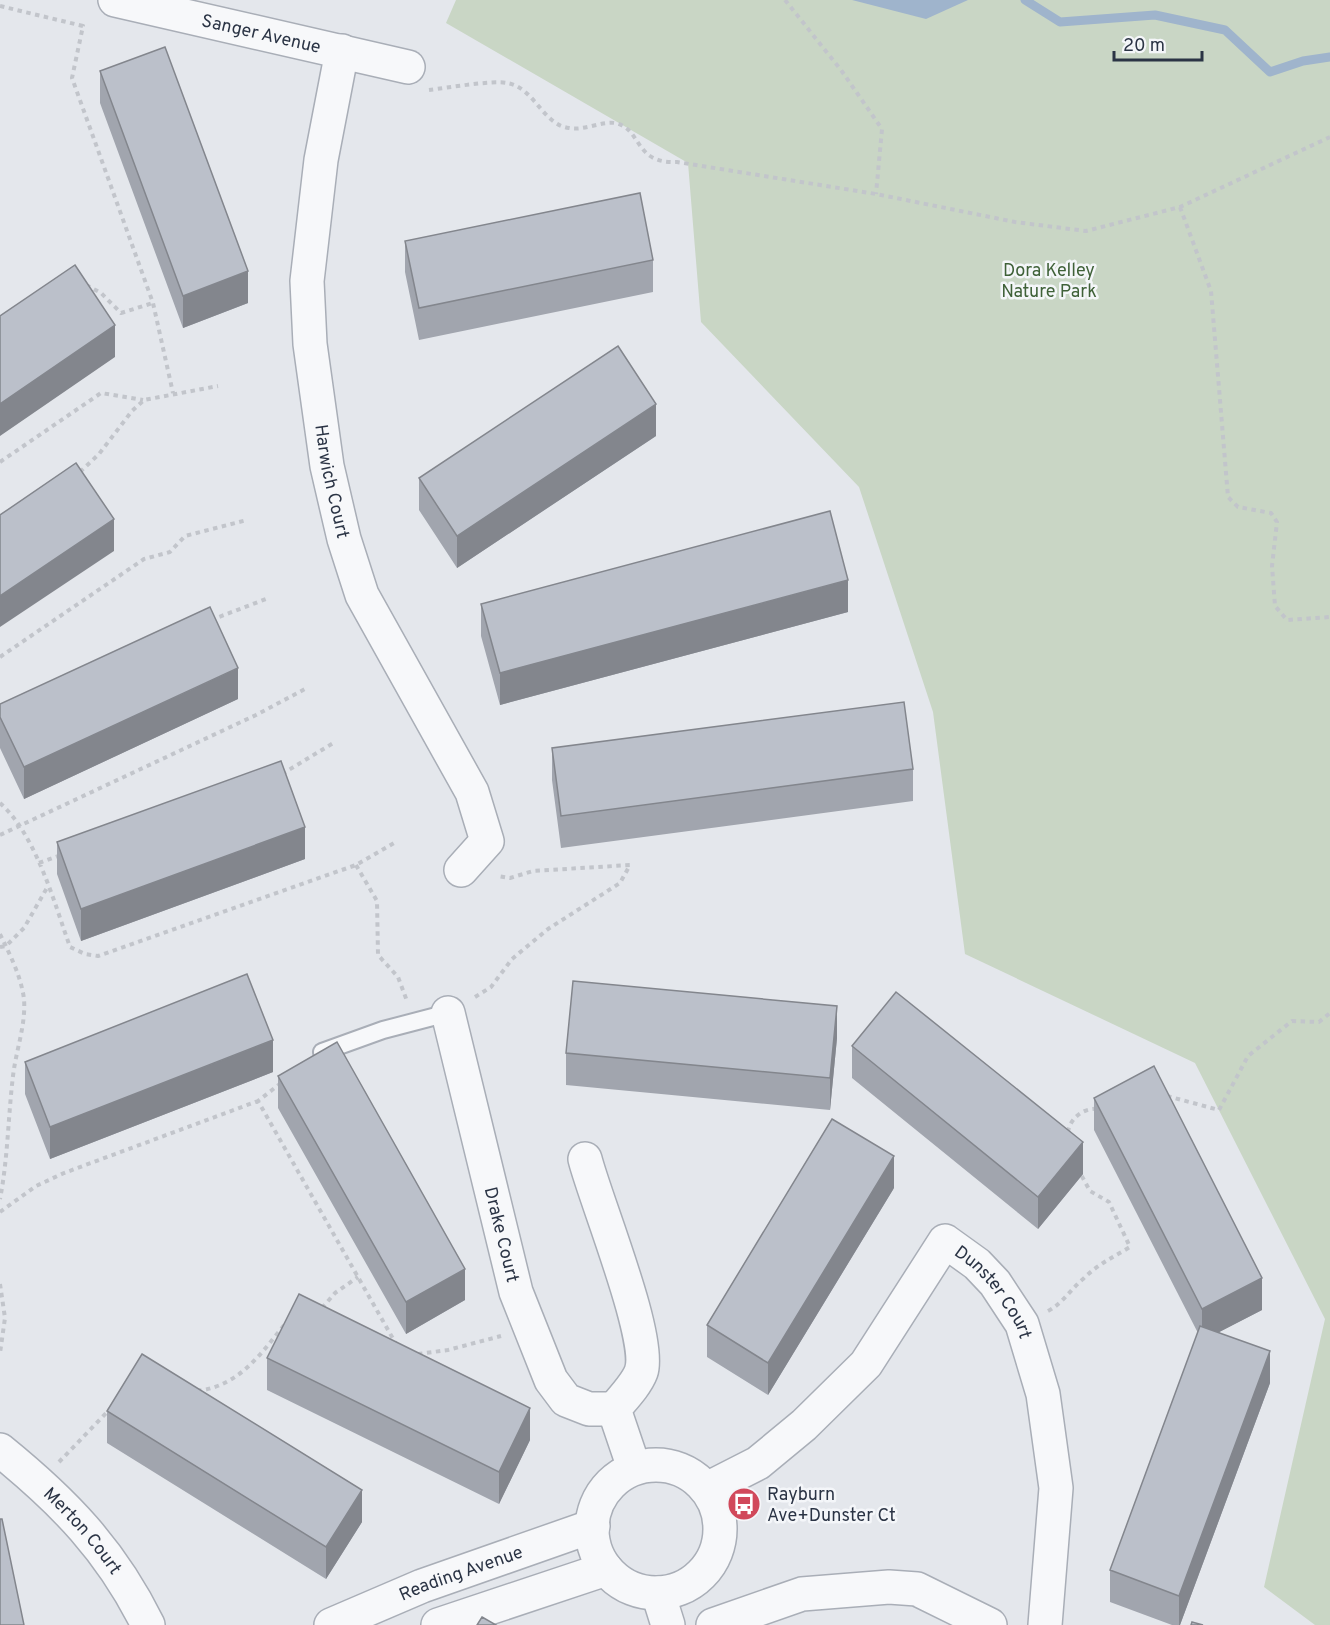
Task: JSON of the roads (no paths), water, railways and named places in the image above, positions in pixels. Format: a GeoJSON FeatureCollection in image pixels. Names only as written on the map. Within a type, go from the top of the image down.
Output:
{"type":"FeatureCollection","features":[{"type":"Feature","properties":{"kind":"street","name":"Sanger Avenue"},"geometry":{"type":"LineString","coordinates":[[115,0],[408,67]]}},
{"type":"Feature","properties":{"kind":"street","name":"Harwich Court"},"geometry":{"type":"LineString","coordinates":[[342,51],[321,160],[307,281],[310,344],[319,415],[344,539],[362,595],[475,802],[487,841],[461,870]]}},
{"type":"Feature","properties":{"kind":"street","name":"Drake Court"},"geometry":{"type":"LineString","coordinates":[[448,1014],[516,1292],[551,1380],[566,1400],[589,1409],[614,1409]]}},
{"type":"Feature","properties":{"kind":"street"},"geometry":{"type":"LineString","coordinates":[[585,1159],[631,1299],[642,1345],[642,1371],[614,1409],[634,1468]]}},
{"type":"Feature","properties":{"kind":"street","name":"Dunster Court"},"geometry":{"type":"LineString","coordinates":[[707,1489],[758,1463],[804,1425],[866,1364],[945,1241],[977,1264],[995,1284],[1022,1324],[1043,1394],[1055,1477],[1045,1625]]}},
{"type":"Feature","properties":{"kind":"street","name":"Merton Court"},"geometry":{"type":"LineString","coordinates":[[0,1450],[41,1483],[97,1541],[148,1625]]}},
{"type":"Feature","properties":{"kind":"street"},"geometry":{"type":"LineString","coordinates":[[654,1464],[674,1467],[692,1475],[707,1489],[717,1506],[721,1526],[718,1546],[709,1564],[696,1579],[678,1589],[658,1593],[638,1591],[620,1582],[606,1569],[596,1551],[594,1511],[603,1493],[617,1478],[634,1468],[654,1464]]}},
{"type":"Feature","properties":{"kind":"street","name":"Reading Avenue"},"geometry":{"type":"LineString","coordinates":[[331,1625],[422,1586],[593,1527]]}},
{"type":"Feature","properties":{"kind":"street"},"geometry":{"type":"LineString","coordinates":[[438,1625],[606,1569]]}},
{"type":"Feature","properties":{"kind":"street"},"geometry":{"type":"LineString","coordinates":[[696,1579],[713,1625],[802,1594],[889,1587],[917,1589],[990,1625]]}},
{"type":"Feature","properties":{"kind":"street"},"geometry":{"type":"LineString","coordinates":[[658,1593],[668,1625]]}},
{"type":"Feature","properties":{"kind":"lane"},"geometry":{"type":"LineString","coordinates":[[322,1052],[376,1032],[448,1014]]}},
{"type":"Feature","properties":{"kind":"water"},"geometry":{"type":"Polygon","coordinates":[[[852,0],[968,0],[926,19],[852,0]]]}},
{"type":"Feature","properties":{"kind":"waterway"},"geometry":{"type":"LineString","coordinates":[[1025,0],[1060,22],[1155,15],[1225,30],[1270,72],[1303,61],[1330,57]]}},
{"type":"Feature","properties":{"kind":"place","name":"Rayburn Ave+Dunster Ct"},"geometry":{"type":"Point","coordinates":[744,1504]}},
{"type":"Feature","properties":{"kind":"park label","name":"Dora Kelley Nature Park"},"geometry":{"type":"Point","coordinates":[1049,280]}}]}
